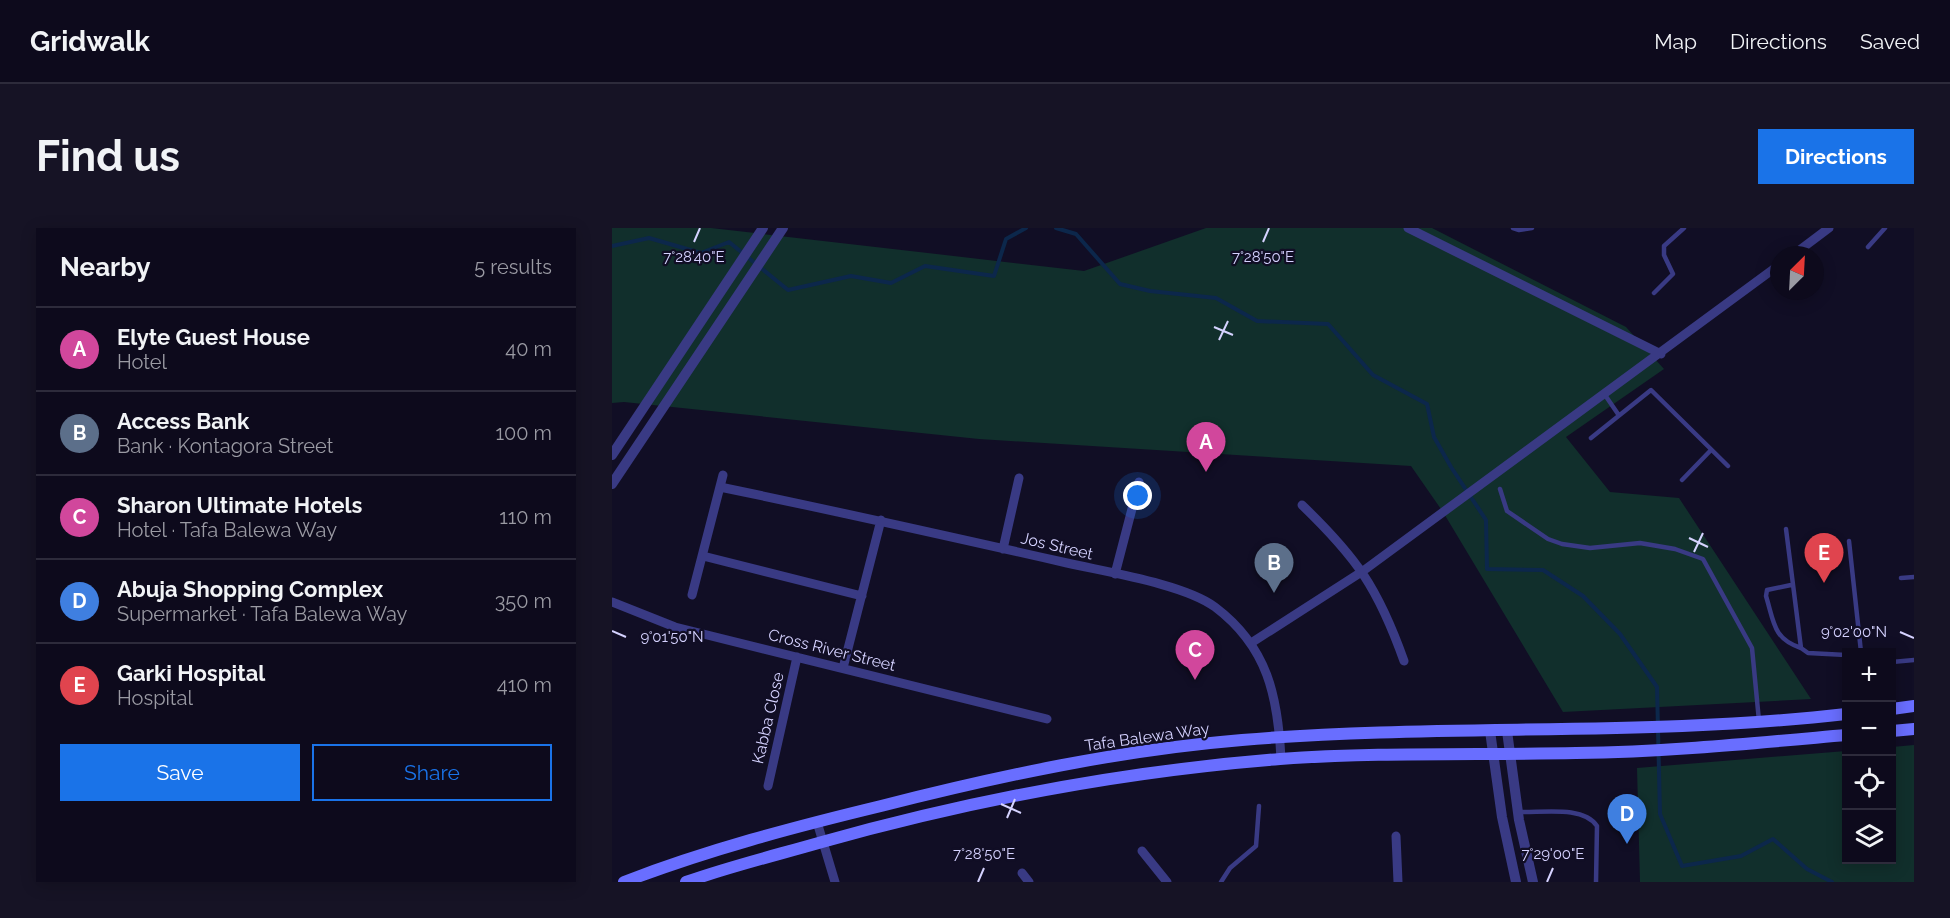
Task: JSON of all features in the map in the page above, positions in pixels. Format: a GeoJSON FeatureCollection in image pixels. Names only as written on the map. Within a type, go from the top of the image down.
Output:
{"type":"FeatureCollection","features":[{"type":"Feature","properties":{"kind":"main road"},"geometry":{"type":"LineString","coordinates":[[1896,708],[1914,706]]}},
{"type":"Feature","properties":{"kind":"main road","name":"Tafa Balewa Way"},"geometry":{"type":"LineString","coordinates":[[624,882],[749,840],[969,784],[1190,746],[1280,738],[1490,731],[1620,730],[1842,714]]}},
{"type":"Feature","properties":{"kind":"main road"},"geometry":{"type":"LineString","coordinates":[[1896,731],[1914,729]]}},
{"type":"Feature","properties":{"kind":"main road"},"geometry":{"type":"LineString","coordinates":[[686,882],[823,842],[971,805],[1055,788],[1197,767],[1281,759],[1692,748],[1842,735]]}},
{"type":"Feature","properties":{"kind":"street"},"geometry":{"type":"LineString","coordinates":[[612,455],[763,228]]}},
{"type":"Feature","properties":{"kind":"street"},"geometry":{"type":"LineString","coordinates":[[612,484],[783,228]]}},
{"type":"Feature","properties":{"kind":"street"},"geometry":{"type":"LineString","coordinates":[[1408,228],[1558,305],[1661,354]]}},
{"type":"Feature","properties":{"kind":"street"},"geometry":{"type":"LineString","coordinates":[[1805,246],[1829,228]]}},
{"type":"Feature","properties":{"kind":"street"},"geometry":{"type":"LineString","coordinates":[[1251,643],[1363,571],[1443,514],[1770,273]]}},
{"type":"Feature","properties":{"kind":"street"},"geometry":{"type":"LineString","coordinates":[[692,595],[723,475]]}},
{"type":"Feature","properties":{"kind":"street"},"geometry":{"type":"LineString","coordinates":[[1003,549],[1019,478]]}},
{"type":"Feature","properties":{"kind":"street"},"geometry":{"type":"LineString","coordinates":[[1114,574],[1139,482]]}},
{"type":"Feature","properties":{"kind":"street","name":"Jos Street"},"geometry":{"type":"LineString","coordinates":[[720,487],[882,520],[1114,574],[1166,587],[1213,605],[1251,643],[1265,667],[1275,696],[1281,759]]}},
{"type":"Feature","properties":{"kind":"street"},"geometry":{"type":"LineString","coordinates":[[1302,505],[1331,532],[1363,571],[1380,601],[1404,661]]}},
{"type":"Feature","properties":{"kind":"street"},"geometry":{"type":"LineString","coordinates":[[843,668],[882,520]]}},
{"type":"Feature","properties":{"kind":"street"},"geometry":{"type":"LineString","coordinates":[[703,556],[862,596]]}},
{"type":"Feature","properties":{"kind":"street","name":"Cross River Street"},"geometry":{"type":"LineString","coordinates":[[612,602],[675,627],[1047,719]]}},
{"type":"Feature","properties":{"kind":"street","name":"Kabba Close"},"geometry":{"type":"LineString","coordinates":[[768,786],[797,657]]}},
{"type":"Feature","properties":{"kind":"street"},"geometry":{"type":"LineString","coordinates":[[1490,731],[1516,882]]}},
{"type":"Feature","properties":{"kind":"street"},"geometry":{"type":"LineString","coordinates":[[1507,731],[1518,812],[1533,882]]}},
{"type":"Feature","properties":{"kind":"street"},"geometry":{"type":"LineString","coordinates":[[817,822],[835,882]]}},
{"type":"Feature","properties":{"kind":"street"},"geometry":{"type":"LineString","coordinates":[[1396,836],[1398,882]]}},
{"type":"Feature","properties":{"kind":"street"},"geometry":{"type":"LineString","coordinates":[[1142,851],[1167,882]]}},
{"type":"Feature","properties":{"kind":"street"},"geometry":{"type":"LineString","coordinates":[[1022,873],[1029,882]]}},
{"type":"Feature","properties":{"kind":"lane"},"geometry":{"type":"LineString","coordinates":[[1513,228],[1532,228]]}},
{"type":"Feature","properties":{"kind":"lane"},"geometry":{"type":"LineString","coordinates":[[1654,293],[1672,274],[1664,255],[1664,246],[1684,228]]}},
{"type":"Feature","properties":{"kind":"lane"},"geometry":{"type":"LineString","coordinates":[[1868,247],[1885,228]]}},
{"type":"Feature","properties":{"kind":"lane"},"geometry":{"type":"LineString","coordinates":[[1591,438],[1618,414],[1651,390],[1728,466]]}},
{"type":"Feature","properties":{"kind":"lane"},"geometry":{"type":"LineString","coordinates":[[1605,395],[1618,414]]}},
{"type":"Feature","properties":{"kind":"lane"},"geometry":{"type":"LineString","coordinates":[[1683,480],[1711,450]]}},
{"type":"Feature","properties":{"kind":"lane"},"geometry":{"type":"LineString","coordinates":[[1500,489],[1506,511],[1548,539],[1562,544],[1599,548],[1640,543],[1675,549],[1703,559],[1752,648],[1759,721]]}},
{"type":"Feature","properties":{"kind":"lane"},"geometry":{"type":"LineString","coordinates":[[1786,529],[1791,585],[1801,648]]}},
{"type":"Feature","properties":{"kind":"lane"},"geometry":{"type":"LineString","coordinates":[[1849,541],[1861,648]]}},
{"type":"Feature","properties":{"kind":"lane"},"geometry":{"type":"LineString","coordinates":[[1901,578],[1914,577]]}},
{"type":"Feature","properties":{"kind":"lane"},"geometry":{"type":"LineString","coordinates":[[1791,585],[1772,587],[1767,590],[1766,596],[1778,635],[1784,642],[1808,653],[1842,655]]}},
{"type":"Feature","properties":{"kind":"lane"},"geometry":{"type":"LineString","coordinates":[[1896,662],[1914,660]]}},
{"type":"Feature","properties":{"kind":"lane"},"geometry":{"type":"LineString","coordinates":[[1221,882],[1230,868],[1256,846],[1259,806]]}},
{"type":"Feature","properties":{"kind":"lane"},"geometry":{"type":"LineString","coordinates":[[1518,812],[1578,813],[1593,820],[1598,826],[1596,882]]}},
{"type":"Feature","properties":{"kind":"green space"},"geometry":{"type":"Polygon","coordinates":[[[612,228],[711,228],[1084,271],[1206,228],[1432,228],[1626,327],[1664,369],[1566,437],[1610,492],[1679,498],[1811,699],[1563,712],[1443,512],[1411,466],[979,439],[624,402],[612,403],[612,228]]]}},
{"type":"Feature","properties":{"kind":"green space"},"geometry":{"type":"Polygon","coordinates":[[[1914,745],[1914,882],[1640,882],[1637,768],[1842,751],[1842,864],[1896,864],[1896,747],[1914,745]]]}},
{"type":"Feature","properties":{"kind":"waterway"},"geometry":{"type":"LineString","coordinates":[[612,246],[649,238],[701,253],[729,242],[788,290],[851,276],[891,283],[925,266],[994,276],[1006,239],[1026,228]]}},
{"type":"Feature","properties":{"kind":"waterway"},"geometry":{"type":"LineString","coordinates":[[1056,228],[1076,234],[1120,284],[1150,291],[1216,298],[1257,321],[1328,324],[1373,375],[1427,404],[1434,437],[1486,520],[1487,569],[1543,570],[1583,596],[1620,634],[1657,687],[1660,814],[1682,866],[1741,856],[1773,839],[1807,869],[1832,882]]}},
{"type":"Feature","properties":{"kind":"place","name":"Elyte Guest House"},"geometry":{"type":"Point","coordinates":[1206,472]}},
{"type":"Feature","properties":{"kind":"place","name":"Garki Hospital"},"geometry":{"type":"Point","coordinates":[1824,583]}},
{"type":"Feature","properties":{"kind":"place","name":"Access Bank"},"geometry":{"type":"Point","coordinates":[1274,593]}},
{"type":"Feature","properties":{"kind":"place","name":"Sharon Ultimate Hotels"},"geometry":{"type":"Point","coordinates":[1195,680]}},
{"type":"Feature","properties":{"kind":"place","name":"Abuja Shopping Complex"},"geometry":{"type":"Point","coordinates":[1627,844]}}]}
